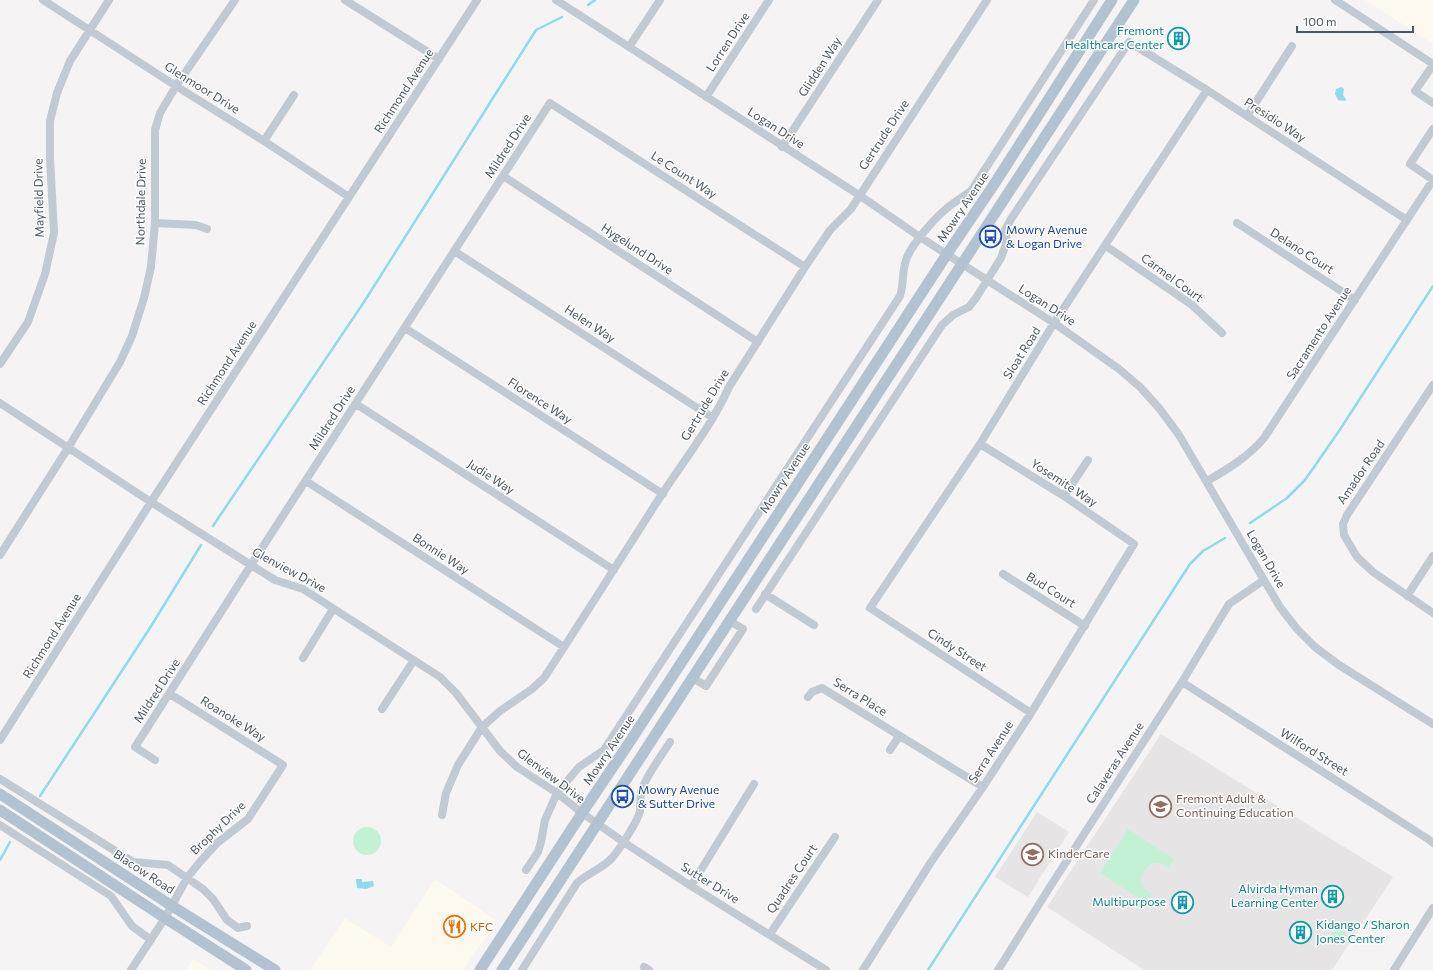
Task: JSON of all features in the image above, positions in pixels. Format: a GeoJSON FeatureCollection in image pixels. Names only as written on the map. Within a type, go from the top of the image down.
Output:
{"type":"FeatureCollection","features":[{"type":"Feature","properties":{"kind":"main road","name":"Mowry Avenue"},"geometry":{"type":"LineString","coordinates":[[480,970],[582,813],[630,743],[946,254],[995,183],[1112,0]]}},
{"type":"Feature","properties":{"kind":"main road"},"geometry":{"type":"LineString","coordinates":[[502,970],[1134,0]]}},
{"type":"Feature","properties":{"kind":"main road","name":"Blacow Road"},"geometry":{"type":"LineString","coordinates":[[0,794],[172,906],[275,970]]}},
{"type":"Feature","properties":{"kind":"main road"},"geometry":{"type":"LineString","coordinates":[[0,810],[246,970]]}},
{"type":"Feature","properties":{"kind":"street","name":"Glenmoor Drive"},"geometry":{"type":"LineString","coordinates":[[43,0],[349,197]]}},
{"type":"Feature","properties":{"kind":"street","name":"Mayfield Drive"},"geometry":{"type":"LineString","coordinates":[[0,364],[28,322],[45,274],[54,233],[50,158],[50,121],[57,93],[70,61],[110,0]]}},
{"type":"Feature","properties":{"kind":"street","name":"Northdale Drive"},"geometry":{"type":"LineString","coordinates":[[0,555],[68,448],[120,362],[132,336],[144,298],[151,267],[155,223],[155,130],[160,113],[176,86],[234,0]]}},
{"type":"Feature","properties":{"kind":"street"},"geometry":{"type":"LineString","coordinates":[[345,0],[439,59]]}},
{"type":"Feature","properties":{"kind":"street","name":"Richmond Avenue"},"geometry":{"type":"LineString","coordinates":[[0,740],[151,502],[477,0]]}},
{"type":"Feature","properties":{"kind":"street","name":"Logan Drive"},"geometry":{"type":"LineString","coordinates":[[556,0],[782,147],[859,195],[920,237],[1054,323],[1119,369],[1140,387],[1159,408],[1179,434],[1280,607],[1297,629],[1315,647],[1339,664],[1433,724]]}},
{"type":"Feature","properties":{"kind":"street"},"geometry":{"type":"LineString","coordinates":[[629,47],[660,0]]}},
{"type":"Feature","properties":{"kind":"street","name":"Lorren Drive"},"geometry":{"type":"LineString","coordinates":[[706,97],[770,0]]}},
{"type":"Feature","properties":{"kind":"street","name":"Glidden Way"},"geometry":{"type":"LineString","coordinates":[[782,147],[878,0]]}},
{"type":"Feature","properties":{"kind":"street","name":"Gertrude Drive"},"geometry":{"type":"LineString","coordinates":[[442,815],[446,793],[458,765],[482,727],[500,711],[532,689],[544,678],[722,404],[729,387],[805,267],[830,230],[851,209],[987,0]]}},
{"type":"Feature","properties":{"kind":"street","name":"Mowry Avenue"},"geometry":{"type":"LineString","coordinates":[[526,870],[538,852],[545,820],[558,793],[579,767],[604,750],[900,296],[906,260],[911,249],[934,220],[971,190],[1094,0]]}},
{"type":"Feature","properties":{"kind":"street"},"geometry":{"type":"LineString","coordinates":[[1335,0],[1433,64],[1415,92],[1433,103]]}},
{"type":"Feature","properties":{"kind":"street","name":"Presidio Way"},"geometry":{"type":"LineString","coordinates":[[987,280],[1001,258],[1007,241],[1005,230],[1129,42],[1207,90],[1407,220]]}},
{"type":"Feature","properties":{"kind":"street"},"geometry":{"type":"LineString","coordinates":[[1247,116],[1292,46]]}},
{"type":"Feature","properties":{"kind":"street","name":"Sloat Road"},"geometry":{"type":"LineString","coordinates":[[870,608],[980,444],[1054,323],[1106,246],[1207,90]]}},
{"type":"Feature","properties":{"kind":"street"},"geometry":{"type":"LineString","coordinates":[[264,141],[294,95]]}},
{"type":"Feature","properties":{"kind":"street","name":"Mildred Drive"},"geometry":{"type":"LineString","coordinates":[[155,760],[135,747],[550,103]]}},
{"type":"Feature","properties":{"kind":"street","name":"Le Count Way"},"geometry":{"type":"LineString","coordinates":[[550,103],[805,267]]}},
{"type":"Feature","properties":{"kind":"street"},"geometry":{"type":"LineString","coordinates":[[1432,182],[1410,164],[1433,129]]}},
{"type":"Feature","properties":{"kind":"street","name":"Hygelund Drive"},"geometry":{"type":"LineString","coordinates":[[502,176],[758,342]]}},
{"type":"Feature","properties":{"kind":"street","name":"Sacramento Avenue"},"geometry":{"type":"LineString","coordinates":[[1207,481],[1239,462],[1254,450],[1264,438],[1432,182]]}},
{"type":"Feature","properties":{"kind":"street"},"geometry":{"type":"LineString","coordinates":[[155,223],[196,224],[207,229]]}},
{"type":"Feature","properties":{"kind":"street","name":"Delano Court"},"geometry":{"type":"LineString","coordinates":[[1237,223],[1355,300]]}},
{"type":"Feature","properties":{"kind":"street","name":"Carmel Court"},"geometry":{"type":"LineString","coordinates":[[1106,246],[1192,305],[1222,333]]}},
{"type":"Feature","properties":{"kind":"street","name":"Helen Way"},"geometry":{"type":"LineString","coordinates":[[454,251],[713,418]]}},
{"type":"Feature","properties":{"kind":"street"},"geometry":{"type":"LineString","coordinates":[[756,609],[942,325],[953,315],[969,307],[987,280]]}},
{"type":"Feature","properties":{"kind":"street","name":"Florence Way"},"geometry":{"type":"LineString","coordinates":[[405,328],[663,494]]}},
{"type":"Feature","properties":{"kind":"street","name":"Amador Road"},"geometry":{"type":"LineString","coordinates":[[1433,385],[1347,515],[1343,524],[1344,535],[1357,557],[1373,572],[1433,613]]}},
{"type":"Feature","properties":{"kind":"street","name":"Glenview Drive"},"geometry":{"type":"LineString","coordinates":[[0,403],[151,502],[275,580],[303,589],[440,677],[456,693],[500,752],[517,767],[558,793],[582,813]]}},
{"type":"Feature","properties":{"kind":"street","name":"Judie Way"},"geometry":{"type":"LineString","coordinates":[[356,404],[614,570]]}},
{"type":"Feature","properties":{"kind":"street","name":"Yosemite Way"},"geometry":{"type":"LineString","coordinates":[[980,444],[1064,496],[1134,544]]}},
{"type":"Feature","properties":{"kind":"street"},"geometry":{"type":"LineString","coordinates":[[1064,496],[1088,460]]}},
{"type":"Feature","properties":{"kind":"street","name":"Bonnie Way"},"geometry":{"type":"LineString","coordinates":[[306,481],[564,647]]}},
{"type":"Feature","properties":{"kind":"street","name":"Serra Avenue"},"geometry":{"type":"LineString","coordinates":[[863,970],[931,862],[983,787],[1031,713],[1134,544]]}},
{"type":"Feature","properties":{"kind":"street"},"geometry":{"type":"LineString","coordinates":[[1407,596],[1433,556]]}},
{"type":"Feature","properties":{"kind":"street","name":"Bud Court"},"geometry":{"type":"LineString","coordinates":[[1003,574],[1085,626]]}},
{"type":"Feature","properties":{"kind":"street","name":"Calaveras Avenue"},"geometry":{"type":"LineString","coordinates":[[998,970],[1182,682],[1229,604],[1264,580]]}},
{"type":"Feature","properties":{"kind":"street"},"geometry":{"type":"LineString","coordinates":[[765,594],[814,625]]}},
{"type":"Feature","properties":{"kind":"street","name":"Cindy Street"},"geometry":{"type":"LineString","coordinates":[[870,608],[1031,713]]}},
{"type":"Feature","properties":{"kind":"street"},"geometry":{"type":"LineString","coordinates":[[303,658],[333,609]]}},
{"type":"Feature","properties":{"kind":"street"},"geometry":{"type":"LineString","coordinates":[[693,678],[706,686],[743,629],[730,621]]}},
{"type":"Feature","properties":{"kind":"street"},"geometry":{"type":"LineString","coordinates":[[382,710],[414,660]]}},
{"type":"Feature","properties":{"kind":"street","name":"Wilford Street"},"geometry":{"type":"LineString","coordinates":[[1182,682],[1428,839],[1433,844]]}},
{"type":"Feature","properties":{"kind":"street","name":"Serra Place"},"geometry":{"type":"LineString","coordinates":[[808,697],[812,692],[822,688],[983,787]]}},
{"type":"Feature","properties":{"kind":"street","name":"Roanoke Way"},"geometry":{"type":"LineString","coordinates":[[170,694],[283,765]]}},
{"type":"Feature","properties":{"kind":"street"},"geometry":{"type":"LineString","coordinates":[[890,750],[900,736]]}},
{"type":"Feature","properties":{"kind":"street"},"geometry":{"type":"LineString","coordinates":[[522,970],[578,883],[584,876],[601,868],[613,857],[637,820],[642,787],[670,742]]}},
{"type":"Feature","properties":{"kind":"street","name":"Brophy Drive"},"geometry":{"type":"LineString","coordinates":[[131,970],[172,906],[187,878],[217,843],[248,819],[283,765]]}},
{"type":"Feature","properties":{"kind":"street","name":"Blacow Road"},"geometry":{"type":"LineString","coordinates":[[0,779],[133,862],[168,865],[203,889],[213,899],[227,920],[238,928],[247,926]]}},
{"type":"Feature","properties":{"kind":"street"},"geometry":{"type":"LineString","coordinates":[[691,886],[754,784]]}},
{"type":"Feature","properties":{"kind":"street","name":"Sutter Drive"},"geometry":{"type":"LineString","coordinates":[[582,813],[691,886],[826,970]]}},
{"type":"Feature","properties":{"kind":"street"},"geometry":{"type":"LineString","coordinates":[[0,825],[111,896],[132,926],[151,940]]}},
{"type":"Feature","properties":{"kind":"street","name":"Quadres Court"},"geometry":{"type":"LineString","coordinates":[[770,934],[835,837]]}},
{"type":"Feature","properties":{"kind":"street"},"geometry":{"type":"LineString","coordinates":[[1394,970],[1433,908]]}},
{"type":"Feature","properties":{"kind":"shaded area"},"geometry":{"type":"Polygon","coordinates":[[[1365,0],[1433,0],[1433,44],[1365,0]]]}},
{"type":"Feature","properties":{"kind":"shaded area"},"geometry":{"type":"Polygon","coordinates":[[[1161,734],[1393,877],[1332,970],[1144,970],[1047,907],[1161,734]]]}},
{"type":"Feature","properties":{"kind":"shaded area","name":"KinderCare"},"geometry":{"type":"Polygon","coordinates":[[[1037,812],[1069,832],[1028,897],[995,877],[1037,812]]]}},
{"type":"Feature","properties":{"kind":"shaded area"},"geometry":{"type":"Polygon","coordinates":[[[435,879],[497,921],[463,970],[310,970],[345,918],[391,947],[435,879]]]}},
{"type":"Feature","properties":{"kind":"shaded area"},"geometry":{"type":"Polygon","coordinates":[[[193,959],[211,970],[186,970],[193,959]]]}},
{"type":"Feature","properties":{"kind":"green space"},"geometry":{"type":"Polygon","coordinates":[[[367,827],[377,831],[381,841],[377,851],[367,855],[357,851],[353,841],[357,831],[367,827]]]}},
{"type":"Feature","properties":{"kind":"green space"},"geometry":{"type":"Polygon","coordinates":[[[1128,829],[1174,859],[1168,868],[1156,863],[1149,865],[1144,870],[1141,883],[1145,889],[1152,894],[1146,903],[1100,873],[1128,829]]]}},
{"type":"Feature","properties":{"kind":"green space"},"geometry":{"type":"Polygon","coordinates":[[[1338,928],[1344,931],[1346,937],[1343,941],[1335,944],[1331,941],[1331,934],[1338,928]]]}},
{"type":"Feature","properties":{"kind":"water"},"geometry":{"type":"Polygon","coordinates":[[[1341,87],[1344,89],[1343,95],[1346,99],[1345,101],[1338,100],[1335,94],[1336,89],[1341,87]]]}},
{"type":"Feature","properties":{"kind":"water"},"geometry":{"type":"Polygon","coordinates":[[[356,879],[362,879],[362,882],[373,881],[374,886],[366,889],[357,888],[356,879]]]}},
{"type":"Feature","properties":{"kind":"waterway"},"geometry":{"type":"LineString","coordinates":[[588,5],[595,0]]}},
{"type":"Feature","properties":{"kind":"waterway"},"geometry":{"type":"LineString","coordinates":[[213,526],[364,302],[536,30],[562,17]]}},
{"type":"Feature","properties":{"kind":"waterway"},"geometry":{"type":"LineString","coordinates":[[1250,523],[1287,498],[1305,480],[1339,431],[1433,286]]}},
{"type":"Feature","properties":{"kind":"waterway"},"geometry":{"type":"LineString","coordinates":[[928,970],[1190,564],[1203,551],[1225,538]]}},
{"type":"Feature","properties":{"kind":"waterway"},"geometry":{"type":"LineString","coordinates":[[40,796],[148,631],[201,545]]}},
{"type":"Feature","properties":{"kind":"waterway"},"geometry":{"type":"LineString","coordinates":[[0,860],[10,842]]}},
{"type":"Feature","properties":{"kind":"place","name":"Fremont Healthcare Center"},"geometry":{"type":"Point","coordinates":[1179,38]}},
{"type":"Feature","properties":{"kind":"place","name":"Mowry Avenue & Logan Drive"},"geometry":{"type":"Point","coordinates":[991,237]}},
{"type":"Feature","properties":{"kind":"place","name":"Mowry Avenue & Sutter Drive"},"geometry":{"type":"Point","coordinates":[623,797]}},
{"type":"Feature","properties":{"kind":"place","name":"Fremont Adult & Continuing Education"},"geometry":{"type":"Point","coordinates":[1160,806]}},
{"type":"Feature","properties":{"kind":"place","name":"KinderCare"},"geometry":{"type":"Point","coordinates":[1032,854]}},
{"type":"Feature","properties":{"kind":"place","name":"Alvirda Hyman Learning Center"},"geometry":{"type":"Point","coordinates":[1333,896]}},
{"type":"Feature","properties":{"kind":"place","name":"Multipurpose"},"geometry":{"type":"Point","coordinates":[1182,902]}},
{"type":"Feature","properties":{"kind":"place","name":"KFC"},"geometry":{"type":"Point","coordinates":[454,927]}},
{"type":"Feature","properties":{"kind":"place","name":"Kidango / Sharon Jones Center"},"geometry":{"type":"Point","coordinates":[1301,932]}}]}
